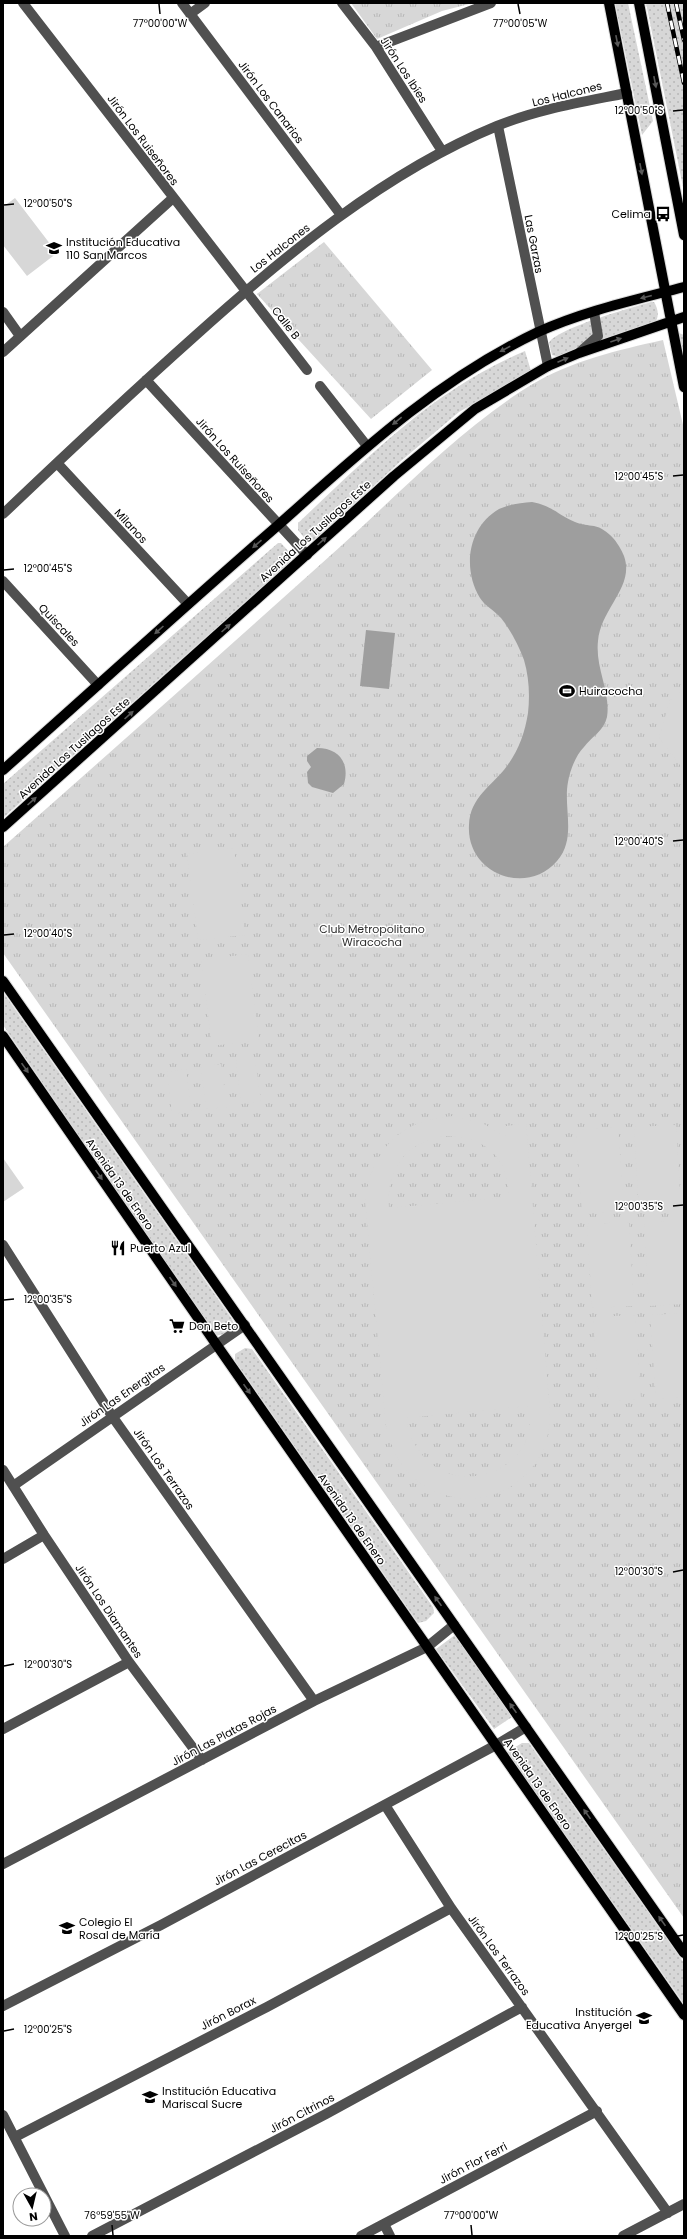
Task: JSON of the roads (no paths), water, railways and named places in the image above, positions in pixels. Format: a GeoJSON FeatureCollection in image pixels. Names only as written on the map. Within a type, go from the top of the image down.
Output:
{"type":"FeatureCollection","features":[{"type":"Feature","properties":{"kind":"main road"},"geometry":{"type":"LineString","coordinates":[[609,3],[664,292],[684,387]]}},
{"type":"Feature","properties":{"kind":"main road"},"geometry":{"type":"LineString","coordinates":[[639,3],[684,235]]}},
{"type":"Feature","properties":{"kind":"main road"},"geometry":{"type":"LineString","coordinates":[[3,769],[367,446],[411,410],[459,376],[539,331],[594,312],[684,287]]}},
{"type":"Feature","properties":{"kind":"main road","name":"Avenida Los Tusilagos Este"},"geometry":{"type":"LineString","coordinates":[[3,828],[394,476],[475,409],[548,366],[579,353],[684,317]]}},
{"type":"Feature","properties":{"kind":"main road","name":"Avenida 13 de Enero"},"geometry":{"type":"LineString","coordinates":[[3,981],[684,1953]]}},
{"type":"Feature","properties":{"kind":"main road","name":"Avenida 13 de Enero"},"geometry":{"type":"LineString","coordinates":[[3,1036],[684,2015]]}},
{"type":"Feature","properties":{"kind":"street","name":"Jirón Los Ruiseñores"},"geometry":{"type":"LineString","coordinates":[[23,3],[246,290]]}},
{"type":"Feature","properties":{"kind":"street","name":"Jirón Los Canarios"},"geometry":{"type":"LineString","coordinates":[[182,3],[341,215]]}},
{"type":"Feature","properties":{"kind":"street"},"geometry":{"type":"LineString","coordinates":[[190,14],[205,3]]}},
{"type":"Feature","properties":{"kind":"street","name":"Jirón Los Ibíes"},"geometry":{"type":"LineString","coordinates":[[342,3],[376,47],[442,151]]}},
{"type":"Feature","properties":{"kind":"street"},"geometry":{"type":"LineString","coordinates":[[376,47],[478,5],[491,3]]}},
{"type":"Feature","properties":{"kind":"street","name":"Los Halcones"},"geometry":{"type":"LineString","coordinates":[[3,514],[146,380],[246,290],[341,215],[442,151],[498,126],[561,106],[627,93]]}},
{"type":"Feature","properties":{"kind":"street","name":"Las Garzas"},"geometry":{"type":"LineString","coordinates":[[498,126],[539,331],[548,366]]}},
{"type":"Feature","properties":{"kind":"street"},"geometry":{"type":"LineString","coordinates":[[3,352],[173,198]]}},
{"type":"Feature","properties":{"kind":"street","name":"Calle B"},"geometry":{"type":"LineString","coordinates":[[246,290],[307,370]]}},
{"type":"Feature","properties":{"kind":"street"},"geometry":{"type":"LineString","coordinates":[[3,312],[20,336]]}},
{"type":"Feature","properties":{"kind":"street"},"geometry":{"type":"LineString","coordinates":[[579,353],[598,336],[594,312]]}},
{"type":"Feature","properties":{"kind":"street","name":"Jirón Los Ruiseñores"},"geometry":{"type":"LineString","coordinates":[[146,380],[307,555]]}},
{"type":"Feature","properties":{"kind":"street"},"geometry":{"type":"LineString","coordinates":[[320,386],[367,446]]}},
{"type":"Feature","properties":{"kind":"street","name":"Milanos"},"geometry":{"type":"LineString","coordinates":[[57,463],[188,604]]}},
{"type":"Feature","properties":{"kind":"street","name":"Quiscales"},"geometry":{"type":"LineString","coordinates":[[3,581],[98,685]]}},
{"type":"Feature","properties":{"kind":"street","name":"Jirón Los Terrazos"},"geometry":{"type":"LineString","coordinates":[[3,1245],[112,1416],[314,1701]]}},
{"type":"Feature","properties":{"kind":"street","name":"Jirón Las Energitas"},"geometry":{"type":"LineString","coordinates":[[13,1486],[245,1325]]}},
{"type":"Feature","properties":{"kind":"street","name":"Jirón Los Diamantes"},"geometry":{"type":"LineString","coordinates":[[3,1470],[44,1535],[130,1662],[202,1760]]}},
{"type":"Feature","properties":{"kind":"street"},"geometry":{"type":"LineString","coordinates":[[3,1559],[44,1535]]}},
{"type":"Feature","properties":{"kind":"street","name":"Jirón Las Platas Rojas"},"geometry":{"type":"LineString","coordinates":[[3,1864],[314,1701],[427,1646],[454,1625]]}},
{"type":"Feature","properties":{"kind":"street"},"geometry":{"type":"LineString","coordinates":[[3,1729],[130,1662]]}},
{"type":"Feature","properties":{"kind":"street","name":"Jirón Las Cerecitas"},"geometry":{"type":"LineString","coordinates":[[3,2006],[161,1925],[496,1745],[526,1727]]}},
{"type":"Feature","properties":{"kind":"street","name":"Jirón Los Terrazos"},"geometry":{"type":"LineString","coordinates":[[384,1805],[451,1908],[597,2111],[668,2213]]}},
{"type":"Feature","properties":{"kind":"street","name":"Jirón Borax"},"geometry":{"type":"LineString","coordinates":[[15,2137],[267,2007],[451,1908]]}},
{"type":"Feature","properties":{"kind":"street","name":"Jirón Citrinos"},"geometry":{"type":"LineString","coordinates":[[92,2236],[326,2114],[522,2007]]}},
{"type":"Feature","properties":{"kind":"street","name":"Jirón Flor Ferri"},"geometry":{"type":"LineString","coordinates":[[361,2236],[597,2111]]}},
{"type":"Feature","properties":{"kind":"street"},"geometry":{"type":"LineString","coordinates":[[3,2115],[65,2236]]}},
{"type":"Feature","properties":{"kind":"street"},"geometry":{"type":"LineString","coordinates":[[623,2236],[684,2204]]}},
{"type":"Feature","properties":{"kind":"street"},"geometry":{"type":"LineString","coordinates":[[384,2224],[390,2236]]}},
{"type":"Feature","properties":{"kind":"railway"},"geometry":{"type":"LineString","coordinates":[[667,3],[684,83]]}},
{"type":"Feature","properties":{"kind":"railway"},"geometry":{"type":"LineString","coordinates":[[676,3],[684,40]]}},
{"type":"Feature","properties":{"kind":"place","name":"Celima"},"geometry":{"type":"Point","coordinates":[663,214]}},
{"type":"Feature","properties":{"kind":"place","name":"Institución Educativa 110 San Marcos"},"geometry":{"type":"Point","coordinates":[54,248]}},
{"type":"Feature","properties":{"kind":"place","name":"Huiracocha"},"geometry":{"type":"Point","coordinates":[567,691]}},
{"type":"Feature","properties":{"kind":"place","name":"Puerto Azul"},"geometry":{"type":"Point","coordinates":[118,1248]}},
{"type":"Feature","properties":{"kind":"place","name":"Don Beto"},"geometry":{"type":"Point","coordinates":[177,1326]}},
{"type":"Feature","properties":{"kind":"place","name":"Colegio El Rosal de María"},"geometry":{"type":"Point","coordinates":[67,1928]}},
{"type":"Feature","properties":{"kind":"place","name":"Institución Educativa Anyergel"},"geometry":{"type":"Point","coordinates":[644,2018]}},
{"type":"Feature","properties":{"kind":"place","name":"Institución Educativa Mariscal Sucre"},"geometry":{"type":"Point","coordinates":[150,2097]}},
{"type":"Feature","properties":{"kind":"park label","name":"Club Metropolitano Wiracocha"},"geometry":{"type":"Point","coordinates":[372,935]}}]}
